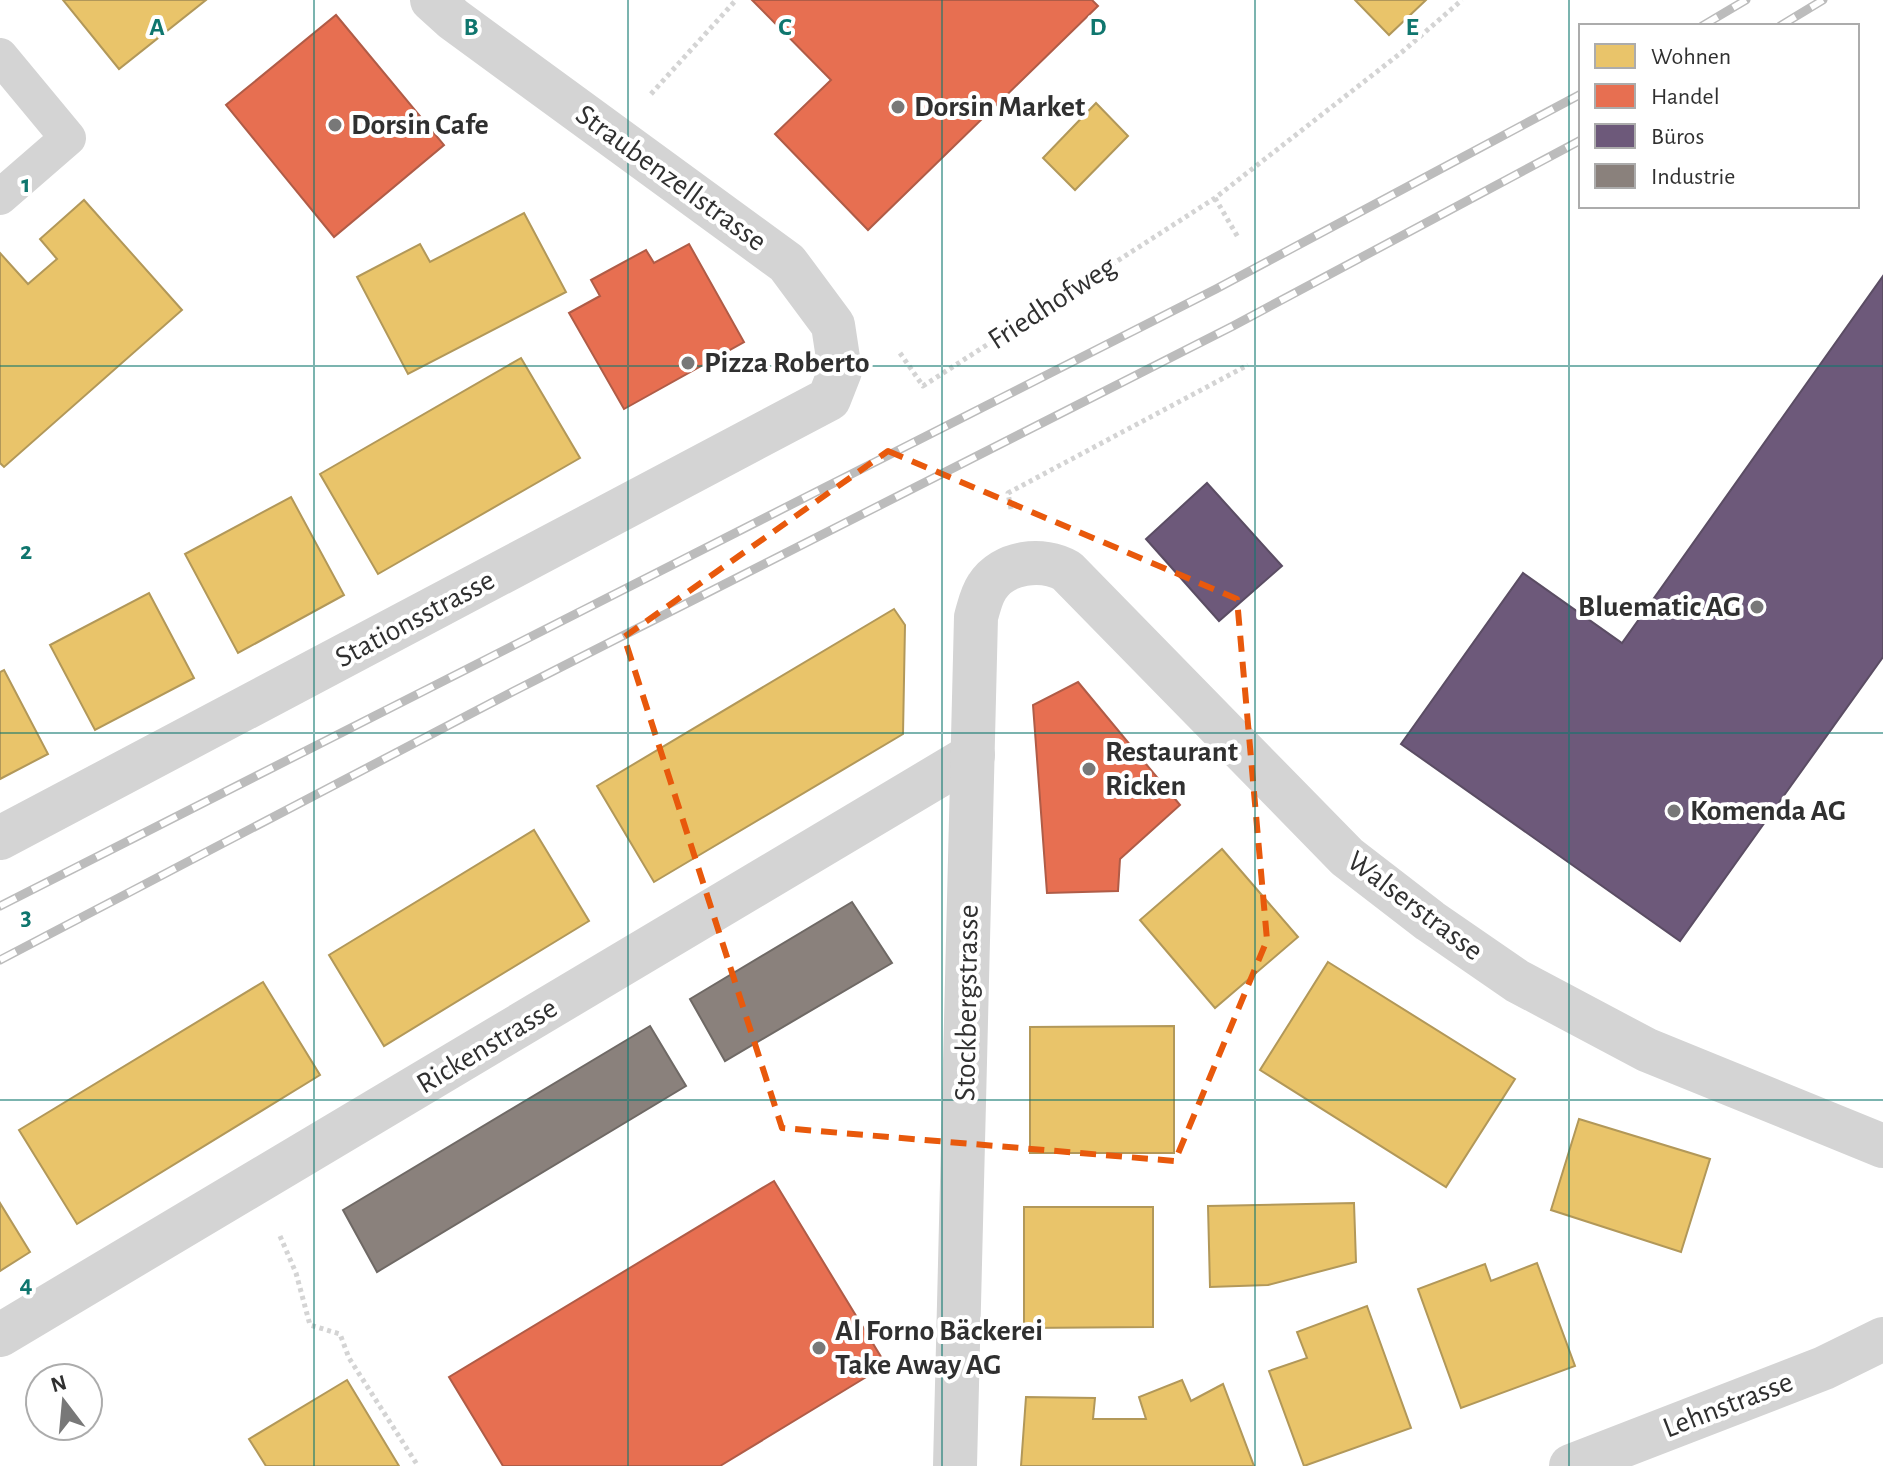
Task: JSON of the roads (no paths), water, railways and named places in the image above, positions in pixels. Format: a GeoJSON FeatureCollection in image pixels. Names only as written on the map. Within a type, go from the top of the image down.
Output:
{"type":"FeatureCollection","features":[{"type":"Feature","properties":{"kind":"street","name":"Straubenzellstrasse"},"geometry":{"type":"LineString","coordinates":[[453,6],[787,263],[833,325],[840,371],[829,399]]}},
{"type":"Feature","properties":{"kind":"street","name":"Stationsstrasse"},"geometry":{"type":"LineString","coordinates":[[0,838],[829,399]]}},
{"type":"Feature","properties":{"kind":"street","name":"Walserstrasse"},"geometry":{"type":"LineString","coordinates":[[1024,563],[1053,562],[1067,571],[1347,857],[1430,921],[1517,981],[1647,1050],[1883,1146]]}},
{"type":"Feature","properties":{"kind":"street","name":"Stockbergstrasse"},"geometry":{"type":"LineString","coordinates":[[955,1466],[976,617],[988,584],[1003,572],[1024,563]]}},
{"type":"Feature","properties":{"kind":"street","name":"Rickenstrasse"},"geometry":{"type":"LineString","coordinates":[[0,1335],[973,755]]}},
{"type":"Feature","properties":{"kind":"street","name":"Lehnstrasse"},"geometry":{"type":"LineString","coordinates":[[1571,1466],[1824,1368],[1883,1339]]}},
{"type":"Feature","properties":{"kind":"lane"},"geometry":{"type":"LineString","coordinates":[[0,56],[68,138],[0,197]]}},
{"type":"Feature","properties":{"kind":"railway"},"geometry":{"type":"LineString","coordinates":[[1705,24],[1746,0]]}},
{"type":"Feature","properties":{"kind":"railway"},"geometry":{"type":"LineString","coordinates":[[1783,24],[1823,0]]}},
{"type":"Feature","properties":{"kind":"railway"},"geometry":{"type":"LineString","coordinates":[[0,906],[1216,289],[1579,95]]}},
{"type":"Feature","properties":{"kind":"railway"},"geometry":{"type":"LineString","coordinates":[[0,960],[514,691],[1233,326],[1579,141]]}},
{"type":"Feature","properties":{"kind":"place","name":"Dorsin Market"},"geometry":{"type":"Point","coordinates":[898,107]}},
{"type":"Feature","properties":{"kind":"place","name":"Dorsin Cafe"},"geometry":{"type":"Point","coordinates":[335,125]}},
{"type":"Feature","properties":{"kind":"place","name":"Pizza Roberto"},"geometry":{"type":"Point","coordinates":[688,363]}},
{"type":"Feature","properties":{"kind":"place","name":"Bluematic AG"},"geometry":{"type":"Point","coordinates":[1757,607]}},
{"type":"Feature","properties":{"kind":"place","name":"Restaurant Ricken"},"geometry":{"type":"Point","coordinates":[1089,769]}},
{"type":"Feature","properties":{"kind":"place","name":"Komenda AG"},"geometry":{"type":"Point","coordinates":[1674,811]}},
{"type":"Feature","properties":{"kind":"place","name":"Al Forno Bäckerei Take Away AG"},"geometry":{"type":"Point","coordinates":[819,1348]}}]}
